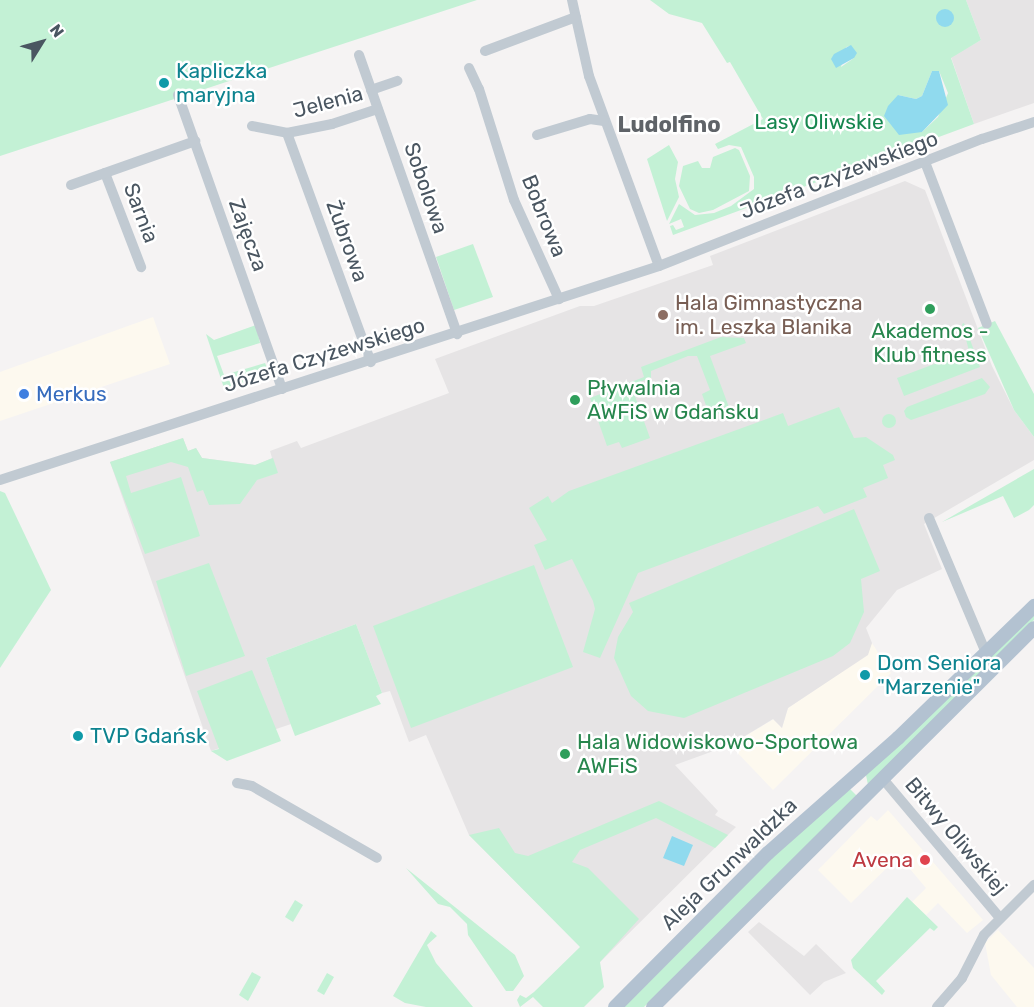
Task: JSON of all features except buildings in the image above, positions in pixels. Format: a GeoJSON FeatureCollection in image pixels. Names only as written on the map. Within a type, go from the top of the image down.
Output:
{"type":"FeatureCollection","features":[{"type":"Feature","properties":{"kind":"main road","name":"Aleja Grunwaldzka"},"geometry":{"type":"LineString","coordinates":[[615,1007],[768,853],[898,738],[1034,606]]}},
{"type":"Feature","properties":{"kind":"main road"},"geometry":{"type":"LineString","coordinates":[[653,1007],[1034,628]]}},
{"type":"Feature","properties":{"kind":"street"},"geometry":{"type":"LineString","coordinates":[[572,0],[603,121],[659,266]]}},
{"type":"Feature","properties":{"kind":"street"},"geometry":{"type":"LineString","coordinates":[[485,51],[576,17]]}},
{"type":"Feature","properties":{"kind":"street","name":"Sobolowa"},"geometry":{"type":"LineString","coordinates":[[359,55],[457,334]]}},
{"type":"Feature","properties":{"kind":"street","name":"Bobrowa"},"geometry":{"type":"LineString","coordinates":[[469,68],[501,144],[514,200],[559,299]]}},
{"type":"Feature","properties":{"kind":"street","name":"Jelenia"},"geometry":{"type":"LineString","coordinates":[[371,90],[397,81]]}},
{"type":"Feature","properties":{"kind":"street","name":"Zajęcza"},"geometry":{"type":"LineString","coordinates":[[178,94],[282,389]]}},
{"type":"Feature","properties":{"kind":"street","name":"Jelenia"},"geometry":{"type":"LineString","coordinates":[[252,126],[287,133],[332,124],[378,109]]}},
{"type":"Feature","properties":{"kind":"street"},"geometry":{"type":"LineString","coordinates":[[537,135],[590,119],[603,121]]}},
{"type":"Feature","properties":{"kind":"street","name":"Józefa Czyżewskiego"},"geometry":{"type":"LineString","coordinates":[[0,480],[371,362],[659,266],[1034,122]]}},
{"type":"Feature","properties":{"kind":"street","name":"Żubrowa"},"geometry":{"type":"LineString","coordinates":[[287,133],[371,362]]}},
{"type":"Feature","properties":{"kind":"street","name":"Sarnia"},"geometry":{"type":"LineString","coordinates":[[71,185],[195,141]]}},
{"type":"Feature","properties":{"kind":"street"},"geometry":{"type":"LineString","coordinates":[[925,162],[987,324]]}},
{"type":"Feature","properties":{"kind":"street","name":"Sarnia"},"geometry":{"type":"LineString","coordinates":[[105,173],[141,267]]}},
{"type":"Feature","properties":{"kind":"street"},"geometry":{"type":"LineString","coordinates":[[929,518],[986,653]]}},
{"type":"Feature","properties":{"kind":"street","name":"Bitwy Oliwskiej"},"geometry":{"type":"LineString","coordinates":[[883,779],[1000,918]]}},
{"type":"Feature","properties":{"kind":"street"},"geometry":{"type":"LineString","coordinates":[[237,783],[252,786],[376,858]]}},
{"type":"Feature","properties":{"kind":"street","name":"Bitwy Oliwskiej"},"geometry":{"type":"LineString","coordinates":[[937,1007],[969,968],[984,935],[1034,885]]}},
{"type":"Feature","properties":{"kind":"shaded area"},"geometry":{"type":"Polygon","coordinates":[[[966,0],[1034,0],[1034,103],[974,124],[951,57],[981,40],[966,0]]]}},
{"type":"Feature","properties":{"kind":"shaded area"},"geometry":{"type":"Polygon","coordinates":[[[905,181],[925,190],[992,366],[1014,410],[1034,437],[1034,460],[924,524],[942,569],[897,590],[866,628],[872,643],[868,655],[788,708],[782,728],[773,719],[730,745],[675,765],[718,811],[715,815],[736,827],[598,964],[469,835],[426,735],[409,742],[390,691],[382,693],[356,624],[266,658],[291,724],[211,751],[110,462],[183,438],[188,451],[196,448],[202,458],[256,465],[272,458],[270,451],[297,441],[301,448],[449,393],[435,359],[580,306],[594,306],[713,265],[710,256],[905,181]]]}},
{"type":"Feature","properties":{"kind":"shaded area"},"geometry":{"type":"Polygon","coordinates":[[[153,317],[170,364],[0,421],[0,372],[153,317]]]}},
{"type":"Feature","properties":{"kind":"shaded area"},"geometry":{"type":"Polygon","coordinates":[[[872,643],[891,673],[773,790],[730,745],[774,719],[782,728],[788,708],[867,655],[872,643]]]}},
{"type":"Feature","properties":{"kind":"shaded area"},"geometry":{"type":"Polygon","coordinates":[[[888,810],[983,920],[967,933],[938,903],[926,915],[912,902],[926,888],[899,856],[851,903],[818,870],[871,816],[877,821],[888,810]]]}},
{"type":"Feature","properties":{"kind":"shaded area"},"geometry":{"type":"Polygon","coordinates":[[[759,922],[804,956],[816,944],[846,973],[824,982],[810,995],[748,932],[759,922]]]}},
{"type":"Feature","properties":{"kind":"shaded area"},"geometry":{"type":"Polygon","coordinates":[[[998,930],[1034,968],[1034,1007],[1017,1007],[991,975],[985,943],[998,930]]]}},
{"type":"Feature","properties":{"kind":"green space"},"geometry":{"type":"Polygon","coordinates":[[[0,0],[477,0],[0,156],[0,0]]]}},
{"type":"Feature","properties":{"kind":"green space","name":"Lasy Oliwskie"},"geometry":{"type":"Polygon","coordinates":[[[650,0],[966,0],[981,40],[951,58],[974,124],[673,235],[670,226],[673,225],[676,230],[684,227],[681,219],[669,224],[679,204],[695,215],[714,213],[731,206],[754,189],[754,177],[741,147],[729,145],[718,149],[715,144],[763,119],[730,62],[727,63],[702,23],[669,14],[650,0]],[[851,46],[846,47],[841,67],[854,58],[851,46]],[[932,71],[922,96],[916,99],[898,95],[922,132],[938,117],[948,93],[939,71],[932,71]]]}},
{"type":"Feature","properties":{"kind":"green space"},"geometry":{"type":"Polygon","coordinates":[[[669,145],[678,162],[675,179],[679,197],[667,221],[647,159],[669,145]]]}},
{"type":"Feature","properties":{"kind":"green space"},"geometry":{"type":"Polygon","coordinates":[[[735,148],[739,150],[750,176],[749,191],[713,210],[699,213],[690,209],[679,186],[683,166],[698,161],[702,168],[710,168],[713,157],[735,148]]]}},
{"type":"Feature","properties":{"kind":"green space"},"geometry":{"type":"Polygon","coordinates":[[[473,244],[493,297],[454,310],[436,257],[473,244]]]}},
{"type":"Feature","properties":{"kind":"green space"},"geometry":{"type":"Polygon","coordinates":[[[995,321],[1034,394],[1034,437],[1014,410],[978,328],[995,321]]]}},
{"type":"Feature","properties":{"kind":"green space"},"geometry":{"type":"Polygon","coordinates":[[[964,323],[980,367],[904,396],[897,378],[969,351],[962,324],[964,323]]]}},
{"type":"Feature","properties":{"kind":"green space"},"geometry":{"type":"Polygon","coordinates":[[[256,325],[260,343],[217,356],[224,375],[265,363],[270,375],[224,388],[206,334],[214,340],[256,325]]]}},
{"type":"Feature","properties":{"kind":"green space"},"geometry":{"type":"Polygon","coordinates":[[[721,337],[744,338],[746,343],[710,356],[730,410],[710,417],[702,394],[710,390],[697,356],[688,356],[651,371],[651,378],[631,385],[650,438],[622,448],[619,442],[607,446],[590,398],[644,377],[641,367],[721,337]]]}},
{"type":"Feature","properties":{"kind":"green space"},"geometry":{"type":"Polygon","coordinates":[[[982,378],[990,387],[985,394],[911,420],[906,417],[904,411],[907,407],[982,378]]]}},
{"type":"Feature","properties":{"kind":"green space"},"geometry":{"type":"Polygon","coordinates":[[[839,407],[854,438],[866,437],[893,455],[895,460],[883,465],[888,478],[863,488],[867,497],[824,514],[818,506],[638,573],[600,658],[583,652],[595,609],[593,601],[572,559],[545,570],[534,545],[547,540],[529,508],[548,496],[552,503],[569,491],[783,413],[788,426],[839,407]]]}},
{"type":"Feature","properties":{"kind":"green space"},"geometry":{"type":"Polygon","coordinates":[[[889,414],[894,416],[896,421],[894,426],[889,428],[884,426],[882,421],[884,416],[889,414]]]}},
{"type":"Feature","properties":{"kind":"green space"},"geometry":{"type":"Polygon","coordinates":[[[183,438],[188,451],[196,448],[202,458],[255,465],[273,458],[278,473],[257,480],[240,504],[209,505],[203,490],[197,492],[188,467],[171,462],[126,476],[131,493],[181,477],[200,536],[145,554],[110,462],[183,438]]]}},
{"type":"Feature","properties":{"kind":"green space"},"geometry":{"type":"Polygon","coordinates":[[[1034,469],[1034,505],[1029,510],[1014,518],[1003,496],[942,522],[1034,469]]]}},
{"type":"Feature","properties":{"kind":"green space"},"geometry":{"type":"Polygon","coordinates":[[[0,491],[5,493],[51,590],[0,668],[0,491]]]}},
{"type":"Feature","properties":{"kind":"green space"},"geometry":{"type":"Polygon","coordinates":[[[854,509],[880,571],[861,579],[864,612],[850,643],[833,656],[684,718],[648,711],[631,696],[614,658],[618,637],[633,612],[629,603],[854,509]]]}},
{"type":"Feature","properties":{"kind":"green space"},"geometry":{"type":"Polygon","coordinates":[[[209,563],[245,656],[186,676],[156,581],[209,563]]]}},
{"type":"Feature","properties":{"kind":"green space"},"geometry":{"type":"Polygon","coordinates":[[[534,565],[573,667],[411,728],[373,626],[534,565]]]}},
{"type":"Feature","properties":{"kind":"green space"},"geometry":{"type":"Polygon","coordinates":[[[1034,615],[1034,620],[868,785],[866,775],[1034,615]]]}},
{"type":"Feature","properties":{"kind":"green space"},"geometry":{"type":"Polygon","coordinates":[[[356,624],[382,693],[376,696],[381,704],[295,736],[266,658],[356,624]]]}},
{"type":"Feature","properties":{"kind":"green space"},"geometry":{"type":"Polygon","coordinates":[[[252,670],[281,741],[227,761],[211,751],[219,749],[197,691],[252,670]]]}},
{"type":"Feature","properties":{"kind":"green space"},"geometry":{"type":"Polygon","coordinates":[[[850,789],[857,796],[644,1007],[624,1007],[780,850],[850,789]]]}},
{"type":"Feature","properties":{"kind":"green space"},"geometry":{"type":"Polygon","coordinates":[[[659,801],[728,835],[715,848],[656,818],[580,850],[572,862],[588,868],[639,919],[600,962],[604,987],[584,1007],[543,1007],[533,997],[520,1007],[517,1000],[520,995],[526,998],[534,992],[580,947],[469,835],[499,828],[515,853],[528,856],[659,801]]]}},
{"type":"Feature","properties":{"kind":"green space"},"geometry":{"type":"Polygon","coordinates":[[[406,868],[515,955],[524,976],[513,991],[506,991],[468,935],[467,924],[450,907],[438,904],[406,868]]]}},
{"type":"Feature","properties":{"kind":"green space"},"geometry":{"type":"Polygon","coordinates":[[[907,897],[938,927],[934,931],[930,928],[876,981],[885,991],[882,995],[853,968],[851,960],[907,897]]]}},
{"type":"Feature","properties":{"kind":"green space"},"geometry":{"type":"Polygon","coordinates":[[[295,900],[303,905],[293,922],[285,917],[295,900]]]}},
{"type":"Feature","properties":{"kind":"green space"},"geometry":{"type":"Polygon","coordinates":[[[431,931],[437,936],[427,945],[436,963],[473,1007],[426,1007],[405,1003],[393,996],[431,931]]]}},
{"type":"Feature","properties":{"kind":"green space"},"geometry":{"type":"Polygon","coordinates":[[[252,972],[261,977],[248,1001],[239,995],[252,972]]]}},
{"type":"Feature","properties":{"kind":"green space"},"geometry":{"type":"Polygon","coordinates":[[[327,973],[334,977],[324,995],[317,991],[327,973]]]}},
{"type":"Feature","properties":{"kind":"water"},"geometry":{"type":"Polygon","coordinates":[[[945,9],[951,12],[954,18],[951,24],[945,27],[939,24],[936,18],[939,12],[945,9]]]}},
{"type":"Feature","properties":{"kind":"water"},"geometry":{"type":"Polygon","coordinates":[[[851,45],[857,53],[854,58],[836,68],[831,59],[834,54],[851,45]]]}},
{"type":"Feature","properties":{"kind":"water"},"geometry":{"type":"Polygon","coordinates":[[[932,71],[939,71],[948,105],[922,132],[899,135],[884,116],[888,106],[898,95],[916,99],[922,96],[932,71]]]}},
{"type":"Feature","properties":{"kind":"water"},"geometry":{"type":"Polygon","coordinates":[[[672,836],[693,845],[684,866],[663,858],[672,836]]]}},
{"type":"Feature","properties":{"kind":"place","name":"Kapliczka maryjna"},"geometry":{"type":"Point","coordinates":[164,83]}},
{"type":"Feature","properties":{"kind":"place","name":"Akademos - Klub fitness"},"geometry":{"type":"Point","coordinates":[930,309]}},
{"type":"Feature","properties":{"kind":"place","name":"Hala Gimnastyczna im. Leszka Blanika"},"geometry":{"type":"Point","coordinates":[663,315]}},
{"type":"Feature","properties":{"kind":"place","name":"Merkus"},"geometry":{"type":"Point","coordinates":[24,394]}},
{"type":"Feature","properties":{"kind":"place","name":"Pływalnia AWFiS w Gdańsku"},"geometry":{"type":"Point","coordinates":[575,400]}},
{"type":"Feature","properties":{"kind":"place","name":"Dom Seniora \"Marzenie\""},"geometry":{"type":"Point","coordinates":[865,675]}},
{"type":"Feature","properties":{"kind":"place","name":"TVP Gdańsk"},"geometry":{"type":"Point","coordinates":[78,736]}},
{"type":"Feature","properties":{"kind":"place","name":"Hala Widowiskowo-Sportowa AWFiS"},"geometry":{"type":"Point","coordinates":[565,754]}},
{"type":"Feature","properties":{"kind":"place","name":"Avena"},"geometry":{"type":"Point","coordinates":[925,860]}},
{"type":"Feature","properties":{"kind":"district","name":"Ludolfino"},"geometry":{"type":"Point","coordinates":[669,125]}}]}
